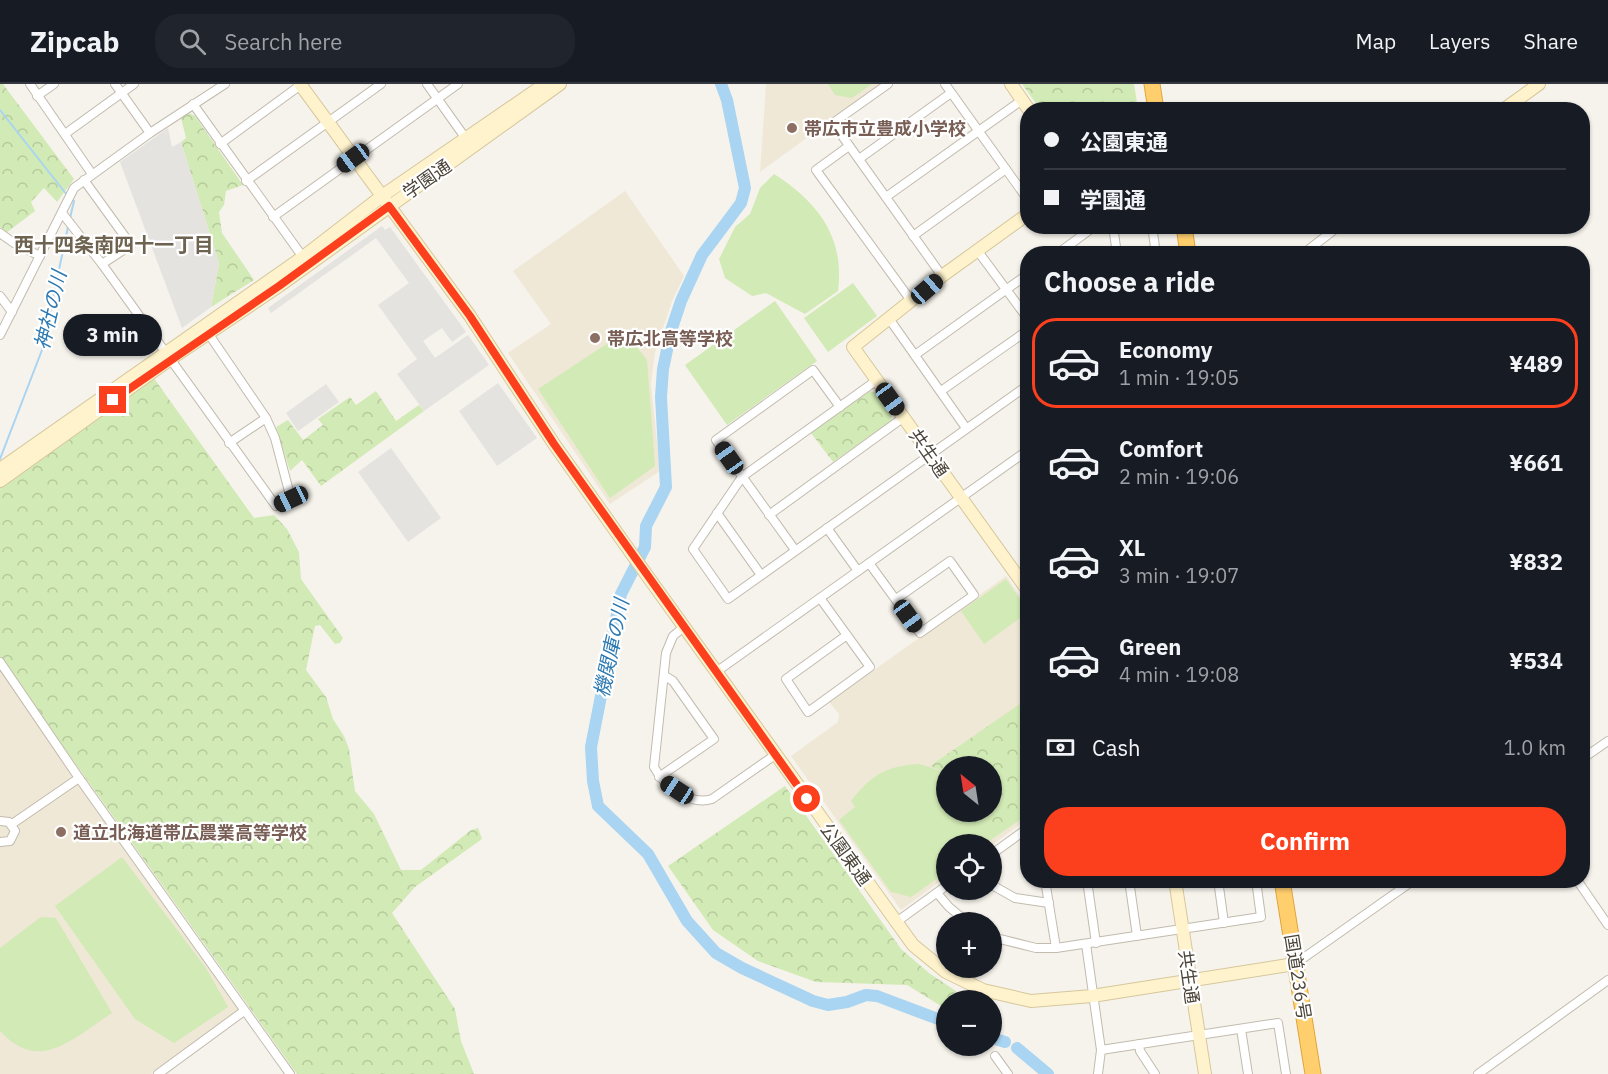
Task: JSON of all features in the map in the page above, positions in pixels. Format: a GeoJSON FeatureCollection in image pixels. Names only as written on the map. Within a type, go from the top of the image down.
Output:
{"type":"FeatureCollection","features":[{"type":"Feature","properties":{"kind":"highway"},"geometry":{"type":"LineString","coordinates":[[1152,84],[1155,102]]}},
{"type":"Feature","properties":{"kind":"highway"},"geometry":{"type":"LineString","coordinates":[[1162,84],[1165,102]]}},
{"type":"Feature","properties":{"kind":"highway","name":"国道236号"},"geometry":{"type":"LineString","coordinates":[[1283,888],[1313,1074]]}},
{"type":"Feature","properties":{"kind":"street"},"geometry":{"type":"LineString","coordinates":[[30,84],[92,174]]}},
{"type":"Feature","properties":{"kind":"street"},"geometry":{"type":"LineString","coordinates":[[37,96],[54,84]]}},
{"type":"Feature","properties":{"kind":"street"},"geometry":{"type":"LineString","coordinates":[[115,84],[150,133]]}},
{"type":"Feature","properties":{"kind":"street"},"geometry":{"type":"LineString","coordinates":[[65,134],[134,84]]}},
{"type":"Feature","properties":{"kind":"street"},"geometry":{"type":"LineString","coordinates":[[0,335],[74,188],[150,133],[225,84]]}},
{"type":"Feature","properties":{"kind":"street"},"geometry":{"type":"LineString","coordinates":[[220,144],[301,84]]}},
{"type":"Feature","properties":{"kind":"street","name":"公園東通"},"geometry":{"type":"LineString","coordinates":[[301,84],[327,123],[470,316],[646,574],[913,945],[934,963],[983,990],[1031,1001],[1092,996],[1295,964]]}},
{"type":"Feature","properties":{"kind":"street"},"geometry":{"type":"LineString","coordinates":[[246,181],[381,84]]}},
{"type":"Feature","properties":{"kind":"street"},"geometry":{"type":"LineString","coordinates":[[427,84],[470,144]]}},
{"type":"Feature","properties":{"kind":"street"},"geometry":{"type":"LineString","coordinates":[[273,217],[458,84]]}},
{"type":"Feature","properties":{"kind":"street"},"geometry":{"type":"LineString","coordinates":[[888,84],[833,123],[942,276]]}},
{"type":"Feature","properties":{"kind":"street"},"geometry":{"type":"LineString","coordinates":[[945,84],[1020,189]]}},
{"type":"Feature","properties":{"kind":"street"},"geometry":{"type":"LineString","coordinates":[[1011,84],[1023,102]]}},
{"type":"Feature","properties":{"kind":"street"},"geometry":{"type":"LineString","coordinates":[[1514,102],[1539,84]]}},
{"type":"Feature","properties":{"kind":"street","name":"学園通"},"geometry":{"type":"LineString","coordinates":[[0,481],[167,356],[208,333],[386,201],[551,85]]}},
{"type":"Feature","properties":{"kind":"street"},"geometry":{"type":"LineString","coordinates":[[859,159],[951,93]]}},
{"type":"Feature","properties":{"kind":"street"},"geometry":{"type":"LineString","coordinates":[[193,104],[246,181],[306,261]]}},
{"type":"Feature","properties":{"kind":"street"},"geometry":{"type":"LineString","coordinates":[[886,197],[978,131],[1020,108]]}},
{"type":"Feature","properties":{"kind":"street"},"geometry":{"type":"LineString","coordinates":[[849,146],[816,170],[912,302]]}},
{"type":"Feature","properties":{"kind":"street"},"geometry":{"type":"LineString","coordinates":[[913,236],[1006,169]]}},
{"type":"Feature","properties":{"kind":"street"},"geometry":{"type":"LineString","coordinates":[[84,180],[131,245],[102,264]]}},
{"type":"Feature","properties":{"kind":"street"},"geometry":{"type":"LineString","coordinates":[[62,213],[102,264],[276,506],[291,499],[275,438],[266,418],[208,333]]}},
{"type":"Feature","properties":{"kind":"street","name":"共生通"},"geometry":{"type":"LineString","coordinates":[[1020,220],[942,276],[890,320],[853,347],[1020,580]]}},
{"type":"Feature","properties":{"kind":"street"},"geometry":{"type":"LineString","coordinates":[[1068,246],[1084,234]]}},
{"type":"Feature","properties":{"kind":"street"},"geometry":{"type":"LineString","coordinates":[[1313,246],[1329,234]]}},
{"type":"Feature","properties":{"kind":"street"},"geometry":{"type":"LineString","coordinates":[[2,237],[40,256]]}},
{"type":"Feature","properties":{"kind":"street"},"geometry":{"type":"LineString","coordinates":[[977,250],[1020,308]]}},
{"type":"Feature","properties":{"kind":"street","name":"学園通"},"geometry":{"type":"LineString","coordinates":[[0,469],[306,261]]}},
{"type":"Feature","properties":{"kind":"street"},"geometry":{"type":"LineString","coordinates":[[915,355],[1020,279]]}},
{"type":"Feature","properties":{"kind":"street"},"geometry":{"type":"LineString","coordinates":[[0,296],[12,312]]}},
{"type":"Feature","properties":{"kind":"street"},"geometry":{"type":"LineString","coordinates":[[890,320],[966,428]]}},
{"type":"Feature","properties":{"kind":"street"},"geometry":{"type":"LineString","coordinates":[[941,392],[1020,336]]}},
{"type":"Feature","properties":{"kind":"street"},"geometry":{"type":"LineString","coordinates":[[795,550],[716,440],[813,370],[840,406]]}},
{"type":"Feature","properties":{"kind":"street"},"geometry":{"type":"LineString","coordinates":[[877,380],[742,477],[717,513],[693,549],[728,599],[966,428],[1020,393]]}},
{"type":"Feature","properties":{"kind":"street"},"geometry":{"type":"LineString","coordinates":[[769,514],[903,417]]}},
{"type":"Feature","properties":{"kind":"street"},"geometry":{"type":"LineString","coordinates":[[229,443],[266,418]]}},
{"type":"Feature","properties":{"kind":"street"},"geometry":{"type":"LineString","coordinates":[[716,672],[1020,456]]}},
{"type":"Feature","properties":{"kind":"street"},"geometry":{"type":"LineString","coordinates":[[717,513],[761,575]]}},
{"type":"Feature","properties":{"kind":"street"},"geometry":{"type":"LineString","coordinates":[[827,528],[858,571]]}},
{"type":"Feature","properties":{"kind":"street"},"geometry":{"type":"LineString","coordinates":[[869,563],[920,633],[974,595],[950,561],[896,599]]}},
{"type":"Feature","properties":{"kind":"street"},"geometry":{"type":"LineString","coordinates":[[820,598],[847,635],[870,667],[808,712],[786,679],[847,635]]}},
{"type":"Feature","properties":{"kind":"street"},"geometry":{"type":"LineString","coordinates":[[684,627],[668,644],[654,766],[660,777],[694,801],[704,802],[712,799],[775,755]]}},
{"type":"Feature","properties":{"kind":"street"},"geometry":{"type":"LineString","coordinates":[[0,662],[79,778],[290,1074]]}},
{"type":"Feature","properties":{"kind":"street"},"geometry":{"type":"LineString","coordinates":[[660,777],[714,739],[672,681],[664,676]]}},
{"type":"Feature","properties":{"kind":"street"},"geometry":{"type":"LineString","coordinates":[[1590,753],[1608,741]]}},
{"type":"Feature","properties":{"kind":"street"},"geometry":{"type":"LineString","coordinates":[[0,821],[12,824],[79,778]]}},
{"type":"Feature","properties":{"kind":"street"},"geometry":{"type":"LineString","coordinates":[[0,842],[6,843],[13,838],[15,831],[12,824]]}},
{"type":"Feature","properties":{"kind":"street"},"geometry":{"type":"LineString","coordinates":[[1002,847],[1020,834]]}},
{"type":"Feature","properties":{"kind":"street"},"geometry":{"type":"LineString","coordinates":[[1046,888],[1056,948]]}},
{"type":"Feature","properties":{"kind":"street"},"geometry":{"type":"LineString","coordinates":[[1088,888],[1096,943]]}},
{"type":"Feature","properties":{"kind":"street"},"geometry":{"type":"LineString","coordinates":[[1130,888],[1137,936]]}},
{"type":"Feature","properties":{"kind":"street","name":"共生通"},"geometry":{"type":"LineString","coordinates":[[1176,888],[1205,1074]]}},
{"type":"Feature","properties":{"kind":"street"},"geometry":{"type":"LineString","coordinates":[[1219,888],[1224,922]]}},
{"type":"Feature","properties":{"kind":"street"},"geometry":{"type":"LineString","coordinates":[[1002,940],[1015,945],[1056,948],[1261,917],[1257,888]]}},
{"type":"Feature","properties":{"kind":"street"},"geometry":{"type":"LineString","coordinates":[[1295,964],[1403,888]]}},
{"type":"Feature","properties":{"kind":"street"},"geometry":{"type":"LineString","coordinates":[[1582,888],[1608,926]]}},
{"type":"Feature","properties":{"kind":"street"},"geometry":{"type":"LineString","coordinates":[[1002,891],[1015,898],[1049,903]]}},
{"type":"Feature","properties":{"kind":"street"},"geometry":{"type":"LineString","coordinates":[[896,923],[936,894]]}},
{"type":"Feature","properties":{"kind":"street"},"geometry":{"type":"LineString","coordinates":[[943,900],[955,912]]}},
{"type":"Feature","properties":{"kind":"street"},"geometry":{"type":"LineString","coordinates":[[1086,944],[1101,1050],[1098,1074]]}},
{"type":"Feature","properties":{"kind":"street"},"geometry":{"type":"LineString","coordinates":[[1478,1074],[1608,980]]}},
{"type":"Feature","properties":{"kind":"street"},"geometry":{"type":"LineString","coordinates":[[158,1074],[244,1011]]}},
{"type":"Feature","properties":{"kind":"street"},"geometry":{"type":"LineString","coordinates":[[1101,1050],[1278,1023],[1286,1074]]}},
{"type":"Feature","properties":{"kind":"street"},"geometry":{"type":"LineString","coordinates":[[1241,1029],[1248,1074]]}},
{"type":"Feature","properties":{"kind":"street"},"geometry":{"type":"LineString","coordinates":[[1139,1044],[1140,1052],[1155,1074]]}},
{"type":"Feature","properties":{"kind":"street"},"geometry":{"type":"LineString","coordinates":[[995,1056],[1008,1074]]}},
{"type":"Feature","properties":{"kind":"shaded area","name":"帯広市立豊成小学校"},"geometry":{"type":"Polygon","coordinates":[[[766,84],[881,84],[760,172],[766,84]]]}},
{"type":"Feature","properties":{"kind":"shaded area"},"geometry":{"type":"Polygon","coordinates":[[[168,128],[172,147],[181,142],[219,263],[211,307],[182,328],[120,162],[168,128]]]}},
{"type":"Feature","properties":{"kind":"shaded area","name":"帯広北高等学校"},"geometry":{"type":"Polygon","coordinates":[[[625,191],[684,276],[672,301],[655,352],[651,384],[660,471],[610,504],[508,353],[551,324],[513,271],[625,191]]]}},
{"type":"Feature","properties":{"kind":"shaded area"},"geometry":{"type":"Polygon","coordinates":[[[382,226],[385,230],[390,227],[466,332],[452,342],[442,328],[423,341],[435,358],[468,335],[489,365],[424,411],[397,374],[417,359],[378,305],[409,283],[376,238],[271,313],[268,308],[382,226]]]}},
{"type":"Feature","properties":{"kind":"shaded area"},"geometry":{"type":"Polygon","coordinates":[[[498,383],[537,438],[497,466],[459,411],[498,383]]]}},
{"type":"Feature","properties":{"kind":"shaded area"},"geometry":{"type":"Polygon","coordinates":[[[326,384],[339,402],[298,431],[286,413],[326,384]]]}},
{"type":"Feature","properties":{"kind":"shaded area"},"geometry":{"type":"Polygon","coordinates":[[[391,448],[441,518],[408,542],[358,472],[391,448]]]}},
{"type":"Feature","properties":{"kind":"shaded area"},"geometry":{"type":"Polygon","coordinates":[[[1006,576],[1020,596],[1020,824],[1002,838],[1002,834],[936,834],[936,884],[901,910],[791,756],[838,722],[839,714],[829,702],[1006,576]]]}},
{"type":"Feature","properties":{"kind":"shaded area","name":"道立北海道帯広農業高等学校"},"geometry":{"type":"Polygon","coordinates":[[[0,658],[245,1006],[151,1074],[0,1074],[0,658]]]}},
{"type":"Feature","properties":{"kind":"green space"},"geometry":{"type":"Polygon","coordinates":[[[0,84],[3,84],[74,179],[57,202],[44,188],[31,202],[35,211],[6,233],[0,227],[0,84]]]}},
{"type":"Feature","properties":{"kind":"green space"},"geometry":{"type":"Polygon","coordinates":[[[828,84],[872,84],[852,98],[835,95],[828,84]]]}},
{"type":"Feature","properties":{"kind":"green space"},"geometry":{"type":"Polygon","coordinates":[[[1022,84],[1134,84],[1137,102],[1035,102],[1022,84]]]}},
{"type":"Feature","properties":{"kind":"green space"},"geometry":{"type":"Polygon","coordinates":[[[189,113],[195,116],[243,185],[226,191],[224,205],[219,212],[222,233],[254,280],[211,307],[219,263],[181,142],[186,138],[181,118],[189,113]]]}},
{"type":"Feature","properties":{"kind":"green space"},"geometry":{"type":"Polygon","coordinates":[[[774,174],[804,196],[815,209],[825,223],[837,254],[838,291],[805,314],[766,293],[752,296],[725,278],[719,259],[735,227],[750,214],[760,188],[774,174]]]}},
{"type":"Feature","properties":{"kind":"green space"},"geometry":{"type":"Polygon","coordinates":[[[853,283],[877,316],[828,352],[804,318],[853,283]]]}},
{"type":"Feature","properties":{"kind":"green space"},"geometry":{"type":"Polygon","coordinates":[[[775,301],[817,361],[727,425],[685,365],[775,301]]]}},
{"type":"Feature","properties":{"kind":"green space"},"geometry":{"type":"Polygon","coordinates":[[[625,332],[647,360],[655,466],[610,498],[538,389],[625,332]]]}},
{"type":"Feature","properties":{"kind":"green space"},"geometry":{"type":"Polygon","coordinates":[[[153,377],[254,518],[274,515],[287,529],[299,552],[301,579],[343,638],[340,643],[335,644],[320,625],[315,626],[306,670],[326,697],[333,719],[344,736],[349,749],[355,791],[374,814],[401,870],[421,870],[471,830],[478,828],[482,839],[415,887],[392,913],[455,1009],[461,1041],[474,1074],[297,1074],[0,658],[0,487],[153,377]]]}},
{"type":"Feature","properties":{"kind":"green space"},"geometry":{"type":"Polygon","coordinates":[[[376,391],[396,421],[419,405],[424,411],[321,486],[302,460],[290,471],[276,427],[288,420],[303,440],[323,425],[318,419],[350,397],[356,405],[376,391]]]}},
{"type":"Feature","properties":{"kind":"green space"},"geometry":{"type":"Polygon","coordinates":[[[869,391],[874,392],[892,416],[891,421],[833,462],[811,433],[869,391]]]}},
{"type":"Feature","properties":{"kind":"green space"},"geometry":{"type":"Polygon","coordinates":[[[1006,579],[1020,599],[1020,618],[984,644],[961,611],[1006,579]]]}},
{"type":"Feature","properties":{"kind":"green space"},"geometry":{"type":"Polygon","coordinates":[[[1020,704],[1020,820],[997,834],[988,822],[1002,822],[1002,756],[944,756],[1020,704]]]}},
{"type":"Feature","properties":{"kind":"green space"},"geometry":{"type":"Polygon","coordinates":[[[919,764],[936,769],[936,822],[988,822],[997,834],[936,834],[936,879],[911,897],[891,892],[839,820],[855,807],[851,801],[873,778],[888,770],[919,764]]]}},
{"type":"Feature","properties":{"kind":"green space"},"geometry":{"type":"Polygon","coordinates":[[[785,786],[901,949],[929,973],[954,990],[936,990],[936,1003],[907,985],[816,982],[758,961],[713,930],[668,866],[785,786]]]}},
{"type":"Feature","properties":{"kind":"green space"},"geometry":{"type":"Polygon","coordinates":[[[122,857],[206,968],[228,1007],[174,1043],[135,1019],[55,906],[122,857]]]}},
{"type":"Feature","properties":{"kind":"green space"},"geometry":{"type":"Polygon","coordinates":[[[41,917],[56,918],[112,1013],[69,1041],[56,1048],[42,1051],[28,1050],[14,1044],[0,1031],[0,948],[41,917]]]}},
{"type":"Feature","properties":{"kind":"waterway","name":"機関庫の川"},"geometry":{"type":"LineString","coordinates":[[721,84],[727,100],[745,188],[741,203],[702,255],[681,301],[671,331],[663,369],[661,397],[666,487],[646,526],[645,547],[621,594],[591,747],[593,781],[598,806],[648,854],[687,921],[716,953],[742,968],[813,1001],[828,1005],[847,1002],[866,995],[877,996],[936,1018]]}},
{"type":"Feature","properties":{"kind":"waterway","name":"神社の川"},"geometry":{"type":"LineString","coordinates":[[0,110],[67,195]]}},
{"type":"Feature","properties":{"kind":"waterway","name":"神社の川"},"geometry":{"type":"LineString","coordinates":[[70,218],[74,201],[71,198]]}},
{"type":"Feature","properties":{"kind":"waterway","name":"神社の川"},"geometry":{"type":"LineString","coordinates":[[0,459],[42,350],[68,227]]}},
{"type":"Feature","properties":{"kind":"waterway","name":"機関庫の川"},"geometry":{"type":"LineString","coordinates":[[1017,1048],[1048,1074]]}},
{"type":"Feature","properties":{"kind":"place","name":"帯広市立豊成小学校"},"geometry":{"type":"Point","coordinates":[792,128]}},
{"type":"Feature","properties":{"kind":"place","name":"帯広北高等学校"},"geometry":{"type":"Point","coordinates":[595,338]}},
{"type":"Feature","properties":{"kind":"place","name":"道立北海道帯広農業高等学校"},"geometry":{"type":"Point","coordinates":[61,832]}},
{"type":"Feature","properties":{"kind":"district","name":"西十四条南四十一丁目"},"geometry":{"type":"Point","coordinates":[114,244]}},
{"type":"Feature","properties":{"kind":"route"},"geometry":{"type":"LineString","coordinates":[[113,400],[335,247],[389,206],[470,316],[554,444],[807,799]]}}]}
